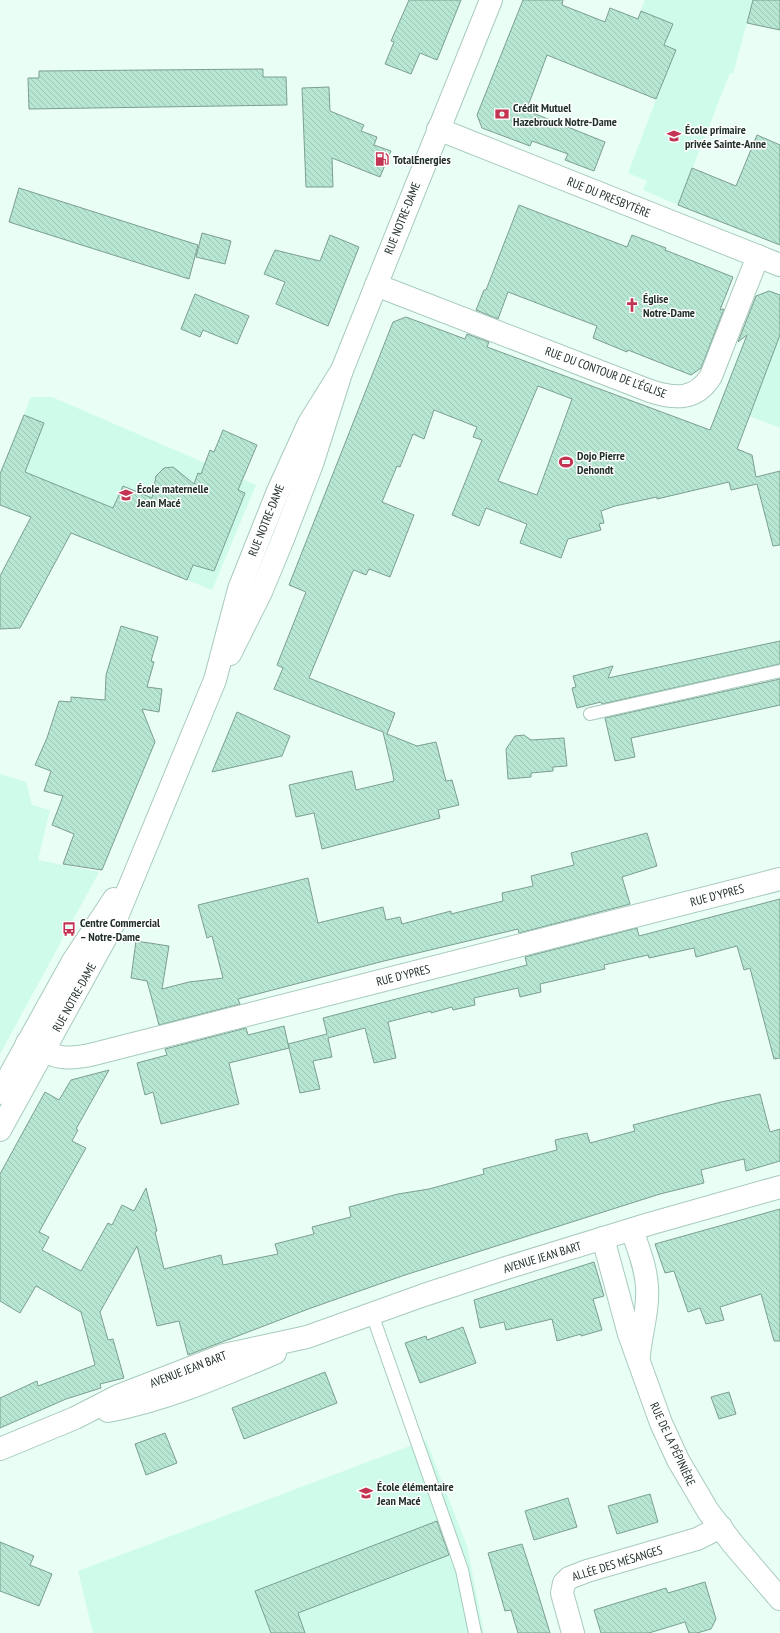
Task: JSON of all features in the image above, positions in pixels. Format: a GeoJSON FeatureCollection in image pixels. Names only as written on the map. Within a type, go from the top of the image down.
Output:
{"type":"FeatureCollection","features":[{"type":"Feature","properties":{"kind":"street","name":"RUE NOTRE-DAME"},"geometry":{"type":"LineString","coordinates":[[0,1092],[35,1048],[109,935],[159,819],[215,680],[238,639],[266,581],[312,464],[342,370],[490,0]]}},
{"type":"Feature","properties":{"kind":"street","name":"RUE DU PRESBYTÈRE"},"geometry":{"type":"LineString","coordinates":[[438,129],[780,265]]}},
{"type":"Feature","properties":{"kind":"street","name":"RUE DU CONTOUR DE L'ÉGLISE"},"geometry":{"type":"LineString","coordinates":[[376,285],[650,391],[678,397],[687,396],[700,390],[711,376],[758,256]]}},
{"type":"Feature","properties":{"kind":"street","name":"RUE D'YPRES"},"geometry":{"type":"LineString","coordinates":[[35,1048],[63,1058],[79,1058],[780,879]]}},
{"type":"Feature","properties":{"kind":"street","name":"RUE NOTRE-DAME"},"geometry":{"type":"LineString","coordinates":[[0,1130],[35,1048]]}},
{"type":"Feature","properties":{"kind":"street","name":"AVENUE JEAN BART"},"geometry":{"type":"LineString","coordinates":[[0,1449],[75,1418],[118,1396],[224,1355],[307,1337],[452,1286],[603,1238],[780,1187]]}},
{"type":"Feature","properties":{"kind":"street","name":"RUE DE LA PÉPINIÈRE"},"geometry":{"type":"LineString","coordinates":[[632,1230],[645,1272],[647,1288],[639,1358]]}},
{"type":"Feature","properties":{"kind":"street","name":"RUE DE LA PÉPINIÈRE"},"geometry":{"type":"LineString","coordinates":[[603,1238],[625,1321],[661,1423],[678,1460],[697,1493],[721,1527],[776,1588]]}},
{"type":"Feature","properties":{"kind":"street","name":"ALLÉE DES MÉSANGES"},"geometry":{"type":"LineString","coordinates":[[573,1633],[562,1593],[562,1586],[569,1578],[587,1570],[706,1536],[721,1527]]}},
{"type":"Feature","properties":{"kind":"lane"},"geometry":{"type":"LineString","coordinates":[[590,714],[780,671]]}},
{"type":"Feature","properties":{"kind":"lane"},"geometry":{"type":"LineString","coordinates":[[372,1314],[462,1570],[475,1633]]}},
{"type":"Feature","properties":{"kind":"shaded area","name":"École primaire privée Sainte-Anne"},"geometry":{"type":"Polygon","coordinates":[[[645,0],[753,0],[733,74],[730,73],[678,205],[643,190],[647,181],[628,173],[675,50],[632,32],[645,0]]]}},
{"type":"Feature","properties":{"kind":"shaded area"},"geometry":{"type":"Polygon","coordinates":[[[769,291],[780,295],[780,428],[720,405],[763,293],[769,291]]]}},
{"type":"Feature","properties":{"kind":"shaded area","name":"École maternelle Jean Macé"},"geometry":{"type":"Polygon","coordinates":[[[31,397],[52,397],[256,485],[212,590],[0,505],[0,474],[31,397]]]}},
{"type":"Feature","properties":{"kind":"shaded area"},"geometry":{"type":"Polygon","coordinates":[[[0,774],[26,782],[32,805],[50,810],[38,860],[99,872],[0,1054],[0,774]]]}},
{"type":"Feature","properties":{"kind":"shaded area","name":"École élémentaire Jean Macé"},"geometry":{"type":"Polygon","coordinates":[[[426,1440],[467,1546],[484,1633],[93,1633],[78,1571],[426,1440]]]}},
{"type":"Feature","properties":{"kind":"building"},"geometry":{"type":"Polygon","coordinates":[[[409,0],[461,0],[437,60],[420,53],[411,74],[385,64],[394,42],[391,41],[409,0]]]}},
{"type":"Feature","properties":{"kind":"building"},"geometry":{"type":"Polygon","coordinates":[[[523,0],[563,0],[562,5],[605,22],[610,8],[638,19],[641,11],[673,24],[664,45],[676,50],[656,99],[547,55],[528,106],[535,109],[533,113],[605,142],[594,171],[565,160],[568,154],[532,141],[530,146],[482,128],[477,115],[523,0]]]}},
{"type":"Feature","properties":{"kind":"building"},"geometry":{"type":"Polygon","coordinates":[[[753,0],[780,0],[780,30],[747,23],[753,0]]]}},
{"type":"Feature","properties":{"kind":"building"},"geometry":{"type":"Polygon","coordinates":[[[263,69],[263,77],[286,77],[287,105],[29,109],[28,78],[39,78],[39,71],[263,69]]]}},
{"type":"Feature","properties":{"kind":"building"},"geometry":{"type":"Polygon","coordinates":[[[329,87],[330,111],[364,125],[361,131],[377,137],[374,145],[391,151],[380,177],[332,158],[333,187],[306,187],[302,88],[329,87]]]}},
{"type":"Feature","properties":{"kind":"building"},"geometry":{"type":"Polygon","coordinates":[[[757,135],[780,145],[780,245],[678,205],[692,168],[736,186],[757,135]]]}},
{"type":"Feature","properties":{"kind":"building"},"geometry":{"type":"Polygon","coordinates":[[[19,188],[198,245],[189,279],[9,222],[19,188]]]}},
{"type":"Feature","properties":{"kind":"building","name":"Église Notre-Dame"},"geometry":{"type":"Polygon","coordinates":[[[519,205],[627,247],[632,235],[733,277],[720,310],[724,309],[701,368],[691,375],[628,350],[627,352],[593,338],[597,326],[508,292],[498,319],[476,310],[484,290],[486,290],[519,205]]]}},
{"type":"Feature","properties":{"kind":"building"},"geometry":{"type":"Polygon","coordinates":[[[202,233],[231,241],[225,264],[196,257],[202,233]]]}},
{"type":"Feature","properties":{"kind":"building"},"geometry":{"type":"Polygon","coordinates":[[[330,235],[359,247],[328,326],[276,304],[285,282],[264,274],[275,250],[320,261],[330,235]]]}},
{"type":"Feature","properties":{"kind":"building"},"geometry":{"type":"Polygon","coordinates":[[[769,291],[780,295],[780,335],[737,449],[752,455],[756,477],[780,471],[780,545],[773,546],[757,484],[731,490],[729,482],[657,499],[657,497],[615,506],[601,511],[604,523],[599,524],[601,530],[568,539],[561,558],[520,543],[527,524],[486,508],[479,526],[452,515],[482,440],[473,437],[477,427],[434,410],[424,439],[413,434],[400,467],[397,466],[382,502],[414,515],[390,577],[369,569],[366,575],[354,570],[353,571],[309,678],[395,713],[387,734],[417,746],[436,742],[446,781],[452,780],[459,805],[438,810],[440,818],[322,849],[314,813],[296,817],[289,785],[352,771],[356,790],[394,781],[383,732],[274,689],[283,668],[277,665],[306,592],[289,585],[393,322],[406,317],[465,339],[467,334],[489,342],[487,347],[710,430],[747,335],[738,342],[756,296],[769,291]],[[538,386],[498,481],[537,495],[572,399],[538,386]]]}},
{"type":"Feature","properties":{"kind":"building"},"geometry":{"type":"Polygon","coordinates":[[[195,294],[249,316],[237,344],[203,330],[200,337],[181,329],[195,294]]]}},
{"type":"Feature","properties":{"kind":"building"},"geometry":{"type":"Polygon","coordinates":[[[24,415],[44,423],[25,472],[113,508],[123,486],[152,498],[156,476],[164,468],[173,467],[194,484],[198,473],[201,474],[210,450],[214,452],[223,430],[257,445],[238,490],[245,493],[214,571],[193,565],[187,580],[71,533],[20,628],[0,629],[0,576],[31,517],[0,505],[0,474],[24,415]]]}},
{"type":"Feature","properties":{"kind":"building"},"geometry":{"type":"Polygon","coordinates":[[[121,626],[158,637],[151,661],[154,662],[147,687],[162,689],[159,712],[142,709],[155,742],[102,870],[63,864],[74,834],[52,825],[63,796],[44,791],[51,771],[35,765],[47,738],[59,701],[71,702],[71,697],[105,700],[106,675],[121,626]]]}},
{"type":"Feature","properties":{"kind":"building"},"geometry":{"type":"Polygon","coordinates":[[[780,641],[780,664],[602,704],[601,702],[577,708],[572,688],[576,687],[573,676],[613,666],[608,678],[780,641]]]}},
{"type":"Feature","properties":{"kind":"building"},"geometry":{"type":"Polygon","coordinates":[[[780,679],[780,705],[631,738],[635,757],[615,761],[605,718],[780,679]]]}},
{"type":"Feature","properties":{"kind":"building"},"geometry":{"type":"Polygon","coordinates":[[[237,712],[290,736],[282,756],[212,772],[237,712]]]}},
{"type":"Feature","properties":{"kind":"building"},"geometry":{"type":"Polygon","coordinates":[[[524,735],[531,740],[564,738],[567,766],[553,767],[553,771],[531,773],[531,777],[508,779],[506,749],[515,736],[524,735]]]}},
{"type":"Feature","properties":{"kind":"building"},"geometry":{"type":"Polygon","coordinates":[[[647,833],[657,866],[622,877],[630,904],[519,933],[518,929],[384,961],[238,999],[240,1004],[159,1025],[147,981],[131,978],[136,941],[169,946],[162,989],[189,982],[223,978],[212,936],[207,938],[198,905],[308,878],[318,923],[383,907],[386,920],[400,917],[402,924],[451,911],[451,914],[503,901],[502,893],[533,886],[531,876],[574,865],[571,853],[647,833]]]}},
{"type":"Feature","properties":{"kind":"building"},"geometry":{"type":"Polygon","coordinates":[[[780,899],[780,1058],[774,1059],[750,968],[744,970],[737,946],[696,957],[694,948],[649,958],[648,955],[604,965],[605,969],[540,984],[541,992],[520,997],[518,988],[474,998],[475,1005],[453,1010],[452,1007],[431,1013],[431,1011],[388,1022],[396,1058],[374,1063],[365,1028],[328,1038],[332,1057],[313,1061],[320,1089],[300,1093],[288,1044],[327,1034],[323,1018],[527,965],[525,957],[637,928],[639,936],[780,899]]]}},
{"type":"Feature","properties":{"kind":"building"},"geometry":{"type":"Polygon","coordinates":[[[284,1026],[289,1048],[229,1063],[239,1104],[161,1124],[153,1092],[145,1095],[137,1063],[167,1055],[165,1049],[246,1028],[248,1035],[284,1026]]]}},
{"type":"Feature","properties":{"kind":"building"},"geometry":{"type":"Polygon","coordinates":[[[109,1070],[76,1129],[78,1130],[72,1141],[86,1148],[39,1232],[49,1237],[42,1250],[81,1271],[108,1223],[112,1225],[122,1205],[134,1211],[146,1188],[157,1231],[155,1232],[164,1269],[221,1255],[223,1265],[278,1254],[275,1244],[314,1234],[312,1227],[351,1217],[349,1207],[398,1194],[429,1189],[484,1174],[483,1169],[557,1150],[555,1140],[587,1133],[590,1143],[635,1131],[633,1125],[721,1102],[760,1094],[770,1132],[780,1129],[780,1161],[746,1171],[744,1159],[701,1170],[704,1183],[660,1194],[405,1275],[311,1308],[188,1355],[179,1321],[157,1326],[137,1246],[100,1312],[108,1340],[113,1339],[124,1378],[100,1384],[101,1388],[66,1399],[0,1428],[0,1398],[37,1381],[38,1386],[95,1365],[81,1312],[36,1286],[20,1313],[0,1301],[0,1174],[45,1092],[59,1100],[71,1080],[109,1070]]]}},
{"type":"Feature","properties":{"kind":"building"},"geometry":{"type":"Polygon","coordinates":[[[780,1209],[780,1341],[774,1341],[761,1294],[720,1307],[724,1320],[706,1324],[700,1308],[688,1312],[674,1271],[665,1273],[655,1244],[780,1209]]]}},
{"type":"Feature","properties":{"kind":"building"},"geometry":{"type":"Polygon","coordinates":[[[594,1262],[604,1296],[593,1299],[602,1330],[557,1341],[552,1319],[506,1330],[504,1322],[480,1328],[474,1300],[594,1262]]]}},
{"type":"Feature","properties":{"kind":"building"},"geometry":{"type":"Polygon","coordinates":[[[463,1327],[476,1363],[420,1383],[405,1343],[426,1336],[427,1340],[463,1327]]]}},
{"type":"Feature","properties":{"kind":"building"},"geometry":{"type":"Polygon","coordinates":[[[325,1372],[337,1403],[244,1439],[232,1408],[325,1372]]]}},
{"type":"Feature","properties":{"kind":"building"},"geometry":{"type":"Polygon","coordinates":[[[729,1392],[736,1414],[719,1419],[711,1397],[729,1392]]]}},
{"type":"Feature","properties":{"kind":"building"},"geometry":{"type":"Polygon","coordinates":[[[165,1433],[177,1463],[146,1475],[135,1444],[165,1433]]]}},
{"type":"Feature","properties":{"kind":"building"},"geometry":{"type":"Polygon","coordinates":[[[650,1494],[658,1522],[617,1534],[608,1506],[650,1494]]]}},
{"type":"Feature","properties":{"kind":"building"},"geometry":{"type":"Polygon","coordinates":[[[568,1498],[577,1527],[534,1540],[525,1511],[568,1498]]]}},
{"type":"Feature","properties":{"kind":"building"},"geometry":{"type":"Polygon","coordinates":[[[437,1521],[449,1555],[298,1613],[305,1633],[271,1633],[255,1591],[437,1521]]]}},
{"type":"Feature","properties":{"kind":"building"},"geometry":{"type":"Polygon","coordinates":[[[0,1542],[34,1556],[30,1565],[52,1574],[39,1606],[0,1591],[0,1542]]]}},
{"type":"Feature","properties":{"kind":"building"},"geometry":{"type":"Polygon","coordinates":[[[522,1544],[550,1633],[518,1633],[511,1610],[505,1611],[488,1553],[522,1544]]]}},
{"type":"Feature","properties":{"kind":"building"},"geometry":{"type":"Polygon","coordinates":[[[705,1582],[716,1619],[711,1629],[697,1633],[689,1633],[685,1622],[649,1633],[601,1633],[594,1610],[666,1588],[668,1593],[705,1582]]]}},
{"type":"Feature","properties":{"kind":"place","name":"Crédit Mutuel Hazebrouck Notre-Dame"},"geometry":{"type":"Point","coordinates":[502,114]}},
{"type":"Feature","properties":{"kind":"place","name":"École primaire privée Sainte-Anne"},"geometry":{"type":"Point","coordinates":[674,136]}},
{"type":"Feature","properties":{"kind":"place","name":"TotalEnergies"},"geometry":{"type":"Point","coordinates":[382,159]}},
{"type":"Feature","properties":{"kind":"place","name":"Église Notre-Dame"},"geometry":{"type":"Point","coordinates":[632,305]}},
{"type":"Feature","properties":{"kind":"place","name":"Dojo Pierre Dehondt"},"geometry":{"type":"Point","coordinates":[566,462]}},
{"type":"Feature","properties":{"kind":"place","name":"École maternelle Jean Macé"},"geometry":{"type":"Point","coordinates":[126,495]}},
{"type":"Feature","properties":{"kind":"place","name":"Centre Commercial – Notre-Dame"},"geometry":{"type":"Point","coordinates":[69,929]}},
{"type":"Feature","properties":{"kind":"place","name":"École élémentaire Jean Macé"},"geometry":{"type":"Point","coordinates":[366,1493]}}]}
